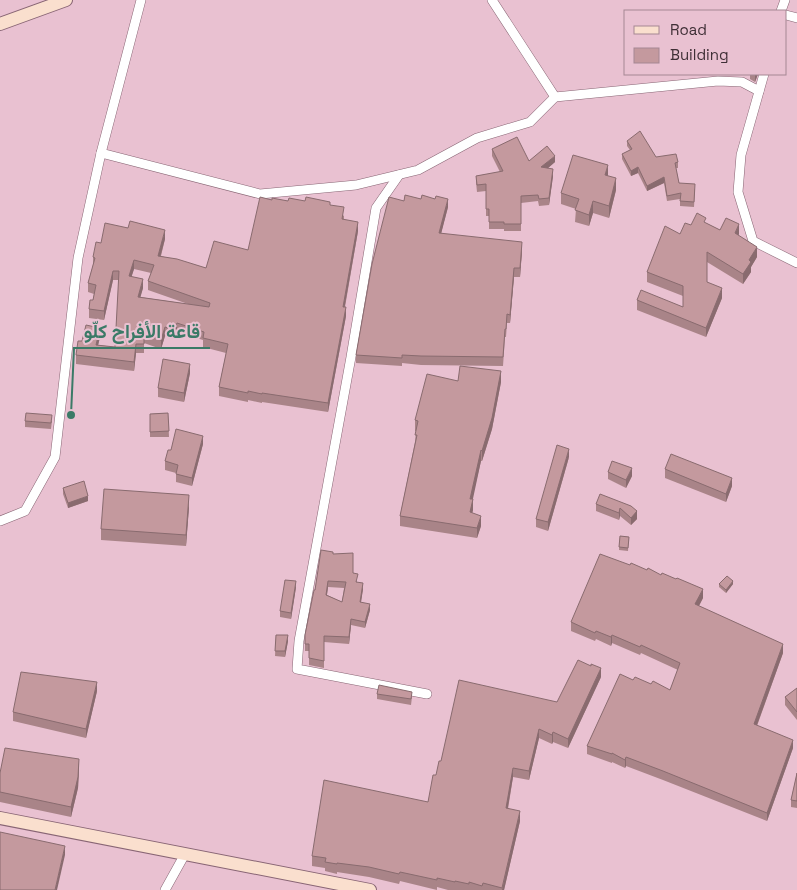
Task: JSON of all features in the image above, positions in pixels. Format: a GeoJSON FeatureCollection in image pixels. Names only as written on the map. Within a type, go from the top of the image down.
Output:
{"type":"FeatureCollection","features":[{"type":"Feature","properties":{"kind":"street"},"geometry":{"type":"LineString","coordinates":[[0,24],[66,0]]}},
{"type":"Feature","properties":{"kind":"street"},"geometry":{"type":"LineString","coordinates":[[0,520],[25,511],[55,457],[78,258],[101,153],[141,0]]}},
{"type":"Feature","properties":{"kind":"street"},"geometry":{"type":"LineString","coordinates":[[492,0],[555,97]]}},
{"type":"Feature","properties":{"kind":"street"},"geometry":{"type":"LineString","coordinates":[[764,75],[741,155],[738,192],[753,241],[797,264]]}},
{"type":"Feature","properties":{"kind":"street"},"geometry":{"type":"LineString","coordinates":[[101,153],[260,194],[356,185],[418,170],[477,138],[530,122],[555,97],[718,81],[742,82],[759,91]]}},
{"type":"Feature","properties":{"kind":"street"},"geometry":{"type":"LineString","coordinates":[[399,175],[376,208],[299,641],[297,669],[427,694]]}},
{"type":"Feature","properties":{"kind":"street"},"geometry":{"type":"LineString","coordinates":[[0,818],[370,890]]}},
{"type":"Feature","properties":{"kind":"street"},"geometry":{"type":"LineString","coordinates":[[165,890],[185,854]]}},
{"type":"Feature","properties":{"kind":"building"},"geometry":{"type":"Polygon","coordinates":[[[640,131],[656,157],[676,154],[678,162],[675,163],[679,183],[695,184],[694,202],[680,201],[681,193],[667,196],[664,177],[647,186],[638,167],[631,171],[622,154],[632,149],[627,141],[640,131]]]}},
{"type":"Feature","properties":{"kind":"building"},"geometry":{"type":"Polygon","coordinates":[[[517,137],[529,161],[547,146],[555,156],[541,167],[553,169],[549,198],[539,199],[538,195],[521,196],[521,224],[489,222],[489,209],[486,209],[486,184],[477,185],[476,176],[503,171],[492,149],[517,137]]]}},
{"type":"Feature","properties":{"kind":"building"},"geometry":{"type":"Polygon","coordinates":[[[573,155],[608,165],[605,175],[616,178],[609,206],[593,201],[589,215],[575,210],[579,199],[561,193],[573,155]]]}},
{"type":"Feature","properties":{"kind":"building"},"geometry":{"type":"Polygon","coordinates":[[[405,195],[421,199],[422,195],[435,199],[436,196],[448,199],[439,233],[522,242],[520,268],[514,268],[510,315],[507,314],[503,357],[402,355],[402,358],[356,355],[372,264],[389,197],[404,201],[405,195]]]}},
{"type":"Feature","properties":{"kind":"building"},"geometry":{"type":"Polygon","coordinates":[[[260,197],[272,200],[272,198],[288,201],[289,198],[305,201],[306,197],[330,202],[330,205],[344,207],[342,219],[358,222],[343,307],[346,307],[328,403],[248,391],[248,393],[219,387],[228,344],[203,338],[204,332],[177,323],[174,330],[165,327],[161,340],[144,334],[144,344],[136,344],[134,362],[76,355],[78,341],[82,341],[86,325],[100,328],[96,345],[115,347],[119,271],[113,271],[104,311],[89,309],[90,300],[93,300],[96,285],[88,283],[95,258],[93,257],[96,242],[101,243],[105,223],[128,228],[130,221],[165,230],[158,256],[177,259],[206,268],[214,241],[248,250],[260,197]],[[134,260],[129,276],[143,279],[138,297],[209,307],[210,303],[148,281],[154,265],[134,260]]]}},
{"type":"Feature","properties":{"kind":"building"},"geometry":{"type":"Polygon","coordinates":[[[697,213],[706,218],[704,222],[720,230],[726,218],[739,224],[735,233],[757,247],[749,260],[751,262],[743,274],[707,252],[707,282],[722,288],[706,328],[637,300],[641,290],[683,307],[683,286],[647,272],[665,226],[680,234],[685,223],[691,225],[697,213]]]}},
{"type":"Feature","properties":{"kind":"building"},"geometry":{"type":"Polygon","coordinates":[[[163,359],[190,364],[184,393],[158,388],[163,359]]]}},
{"type":"Feature","properties":{"kind":"building"},"geometry":{"type":"Polygon","coordinates":[[[460,366],[501,371],[492,418],[481,450],[470,499],[473,499],[470,512],[481,516],[477,528],[400,516],[417,435],[415,435],[418,421],[415,420],[427,374],[458,381],[460,366]]]}},
{"type":"Feature","properties":{"kind":"building"},"geometry":{"type":"Polygon","coordinates":[[[26,413],[52,415],[51,423],[25,421],[26,413]]]}},
{"type":"Feature","properties":{"kind":"building"},"geometry":{"type":"Polygon","coordinates":[[[168,413],[169,431],[150,432],[150,414],[168,413]]]}},
{"type":"Feature","properties":{"kind":"building"},"geometry":{"type":"Polygon","coordinates":[[[176,429],[203,436],[192,478],[176,474],[178,465],[165,461],[168,450],[171,450],[176,429]]]}},
{"type":"Feature","properties":{"kind":"building"},"geometry":{"type":"Polygon","coordinates":[[[557,445],[569,449],[548,522],[536,519],[557,445]]]}},
{"type":"Feature","properties":{"kind":"building"},"geometry":{"type":"Polygon","coordinates":[[[671,454],[732,478],[726,494],[665,469],[671,454]]]}},
{"type":"Feature","properties":{"kind":"building"},"geometry":{"type":"Polygon","coordinates":[[[612,461],[632,468],[626,480],[608,472],[612,461]]]}},
{"type":"Feature","properties":{"kind":"building"},"geometry":{"type":"Polygon","coordinates":[[[84,481],[88,496],[68,503],[63,488],[84,481]]]}},
{"type":"Feature","properties":{"kind":"building"},"geometry":{"type":"Polygon","coordinates":[[[104,489],[189,495],[186,535],[101,529],[104,489]]]}},
{"type":"Feature","properties":{"kind":"building"},"geometry":{"type":"Polygon","coordinates":[[[600,494],[631,506],[637,511],[631,518],[620,508],[619,513],[596,504],[600,494]]]}},
{"type":"Feature","properties":{"kind":"building"},"geometry":{"type":"Polygon","coordinates":[[[620,536],[629,537],[628,548],[619,547],[620,536]]]}},
{"type":"Feature","properties":{"kind":"building"},"geometry":{"type":"Polygon","coordinates":[[[321,550],[333,552],[333,554],[353,553],[353,573],[358,574],[356,582],[363,583],[360,602],[370,604],[365,622],[351,619],[349,637],[324,636],[324,661],[309,658],[309,644],[305,644],[305,635],[315,590],[321,550]],[[328,581],[326,595],[342,602],[346,582],[328,581]]]}},
{"type":"Feature","properties":{"kind":"building"},"geometry":{"type":"Polygon","coordinates":[[[600,554],[647,570],[648,568],[661,575],[662,573],[677,578],[703,589],[695,604],[783,644],[754,724],[793,740],[767,813],[626,757],[625,760],[612,753],[587,746],[620,674],[633,680],[635,677],[651,684],[653,681],[670,690],[680,663],[641,645],[640,647],[612,635],[611,637],[596,631],[595,633],[571,622],[600,554]]]}},
{"type":"Feature","properties":{"kind":"building"},"geometry":{"type":"Polygon","coordinates":[[[727,576],[733,581],[726,590],[719,584],[727,576]]]}},
{"type":"Feature","properties":{"kind":"building"},"geometry":{"type":"Polygon","coordinates":[[[285,580],[296,581],[291,613],[280,611],[285,580]]]}},
{"type":"Feature","properties":{"kind":"building"},"geometry":{"type":"Polygon","coordinates":[[[276,635],[288,635],[285,651],[275,651],[276,635]]]}},
{"type":"Feature","properties":{"kind":"building"},"geometry":{"type":"Polygon","coordinates":[[[578,660],[601,668],[568,739],[553,732],[552,735],[539,729],[529,771],[513,768],[506,808],[520,811],[502,888],[483,883],[482,886],[469,882],[469,884],[437,878],[437,880],[369,867],[325,862],[326,858],[312,856],[324,780],[428,802],[433,775],[436,775],[439,761],[441,761],[459,680],[557,702],[578,660]]]}},
{"type":"Feature","properties":{"kind":"building"},"geometry":{"type":"Polygon","coordinates":[[[21,672],[97,682],[86,729],[13,712],[21,672]]]}},
{"type":"Feature","properties":{"kind":"building"},"geometry":{"type":"Polygon","coordinates":[[[379,685],[412,692],[411,699],[377,694],[379,685]]]}},
{"type":"Feature","properties":{"kind":"building"},"geometry":{"type":"Polygon","coordinates":[[[797,688],[797,712],[785,697],[797,688]]]}},
{"type":"Feature","properties":{"kind":"building"},"geometry":{"type":"Polygon","coordinates":[[[5,748],[79,759],[78,777],[71,807],[0,792],[0,773],[5,748]]]}},
{"type":"Feature","properties":{"kind":"building"},"geometry":{"type":"Polygon","coordinates":[[[797,773],[797,801],[791,800],[797,773]]]}},
{"type":"Feature","properties":{"kind":"building"},"geometry":{"type":"Polygon","coordinates":[[[0,832],[65,846],[55,890],[0,890],[0,832]]]}},
{"type":"Feature","properties":{"kind":"place","name":"قاعة الأفراح كلّو"},"geometry":{"type":"Point","coordinates":[71,415]}}]}
